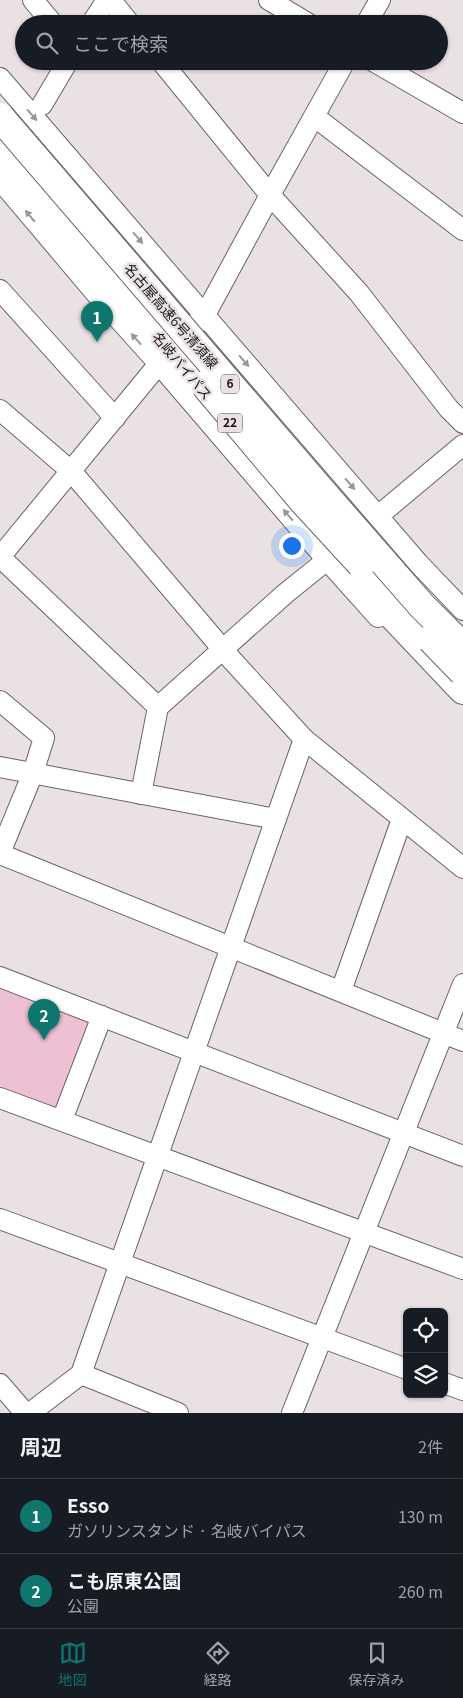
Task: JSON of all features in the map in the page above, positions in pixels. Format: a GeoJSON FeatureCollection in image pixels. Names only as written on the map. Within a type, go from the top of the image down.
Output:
{"type":"FeatureCollection","features":[{"type":"Feature","properties":{"kind":"highway","name":"22"},"geometry":{"type":"LineString","coordinates":[[0,104],[199,321],[363,528],[463,635]]}},
{"type":"Feature","properties":{"kind":"highway","name":"名古屋高速6号清須線"},"geometry":{"type":"LineString","coordinates":[[0,117],[318,487],[422,606],[463,647]]}},
{"type":"Feature","properties":{"kind":"highway","name":"名古屋高速6号清須線"},"geometry":{"type":"LineString","coordinates":[[0,146],[303,500],[406,614],[463,672]]}},
{"type":"Feature","properties":{"kind":"highway","name":"名岐バイパス"},"geometry":{"type":"LineString","coordinates":[[0,154],[106,274],[165,358],[234,428],[386,608],[463,690]]}},
{"type":"Feature","properties":{"kind":"street"},"geometry":{"type":"LineString","coordinates":[[33,0],[45,15]]}},
{"type":"Feature","properties":{"kind":"street"},"geometry":{"type":"LineString","coordinates":[[97,15],[107,0]]}},
{"type":"Feature","properties":{"kind":"street"},"geometry":{"type":"LineString","coordinates":[[111,0],[123,15]]}},
{"type":"Feature","properties":{"kind":"street"},"geometry":{"type":"LineString","coordinates":[[269,0],[294,15]]}},
{"type":"Feature","properties":{"kind":"street"},"geometry":{"type":"LineString","coordinates":[[371,15],[380,0]]}},
{"type":"Feature","properties":{"kind":"street"},"geometry":{"type":"LineString","coordinates":[[42,105],[63,70]]}},
{"type":"Feature","properties":{"kind":"street"},"geometry":{"type":"LineString","coordinates":[[168,70],[270,195],[359,293],[449,409],[463,423]]}},
{"type":"Feature","properties":{"kind":"street"},"geometry":{"type":"LineString","coordinates":[[199,321],[341,70]]}},
{"type":"Feature","properties":{"kind":"street"},"geometry":{"type":"LineString","coordinates":[[389,70],[463,113]]}},
{"type":"Feature","properties":{"kind":"street"},"geometry":{"type":"LineString","coordinates":[[0,78],[199,321],[463,610]]}},
{"type":"Feature","properties":{"kind":"street"},"geometry":{"type":"LineString","coordinates":[[315,117],[463,230]]}},
{"type":"Feature","properties":{"kind":"street"},"geometry":{"type":"LineString","coordinates":[[0,180],[115,315],[165,358],[191,403],[360,599],[463,705]]}},
{"type":"Feature","properties":{"kind":"street"},"geometry":{"type":"LineString","coordinates":[[106,274],[115,315]]}},
{"type":"Feature","properties":{"kind":"street"},"geometry":{"type":"LineString","coordinates":[[0,290],[115,418]]}},
{"type":"Feature","properties":{"kind":"street"},"geometry":{"type":"LineString","coordinates":[[158,707],[0,557],[165,358]]}},
{"type":"Feature","properties":{"kind":"street"},"geometry":{"type":"LineString","coordinates":[[191,403],[234,428]]}},
{"type":"Feature","properties":{"kind":"street"},"geometry":{"type":"LineString","coordinates":[[0,410],[71,471],[222,649],[304,739],[463,868]]}},
{"type":"Feature","properties":{"kind":"street"},"geometry":{"type":"LineString","coordinates":[[378,516],[463,445]]}},
{"type":"Feature","properties":{"kind":"street"},"geometry":{"type":"LineString","coordinates":[[141,794],[158,707],[286,593],[327,560]]}},
{"type":"Feature","properties":{"kind":"street"},"geometry":{"type":"LineString","coordinates":[[0,701],[44,738],[0,853],[463,1041]]}},
{"type":"Feature","properties":{"kind":"street"},"geometry":{"type":"LineString","coordinates":[[30,1413],[81,1374],[304,739]]}},
{"type":"Feature","properties":{"kind":"street"},"geometry":{"type":"LineString","coordinates":[[0,767],[276,819]]}},
{"type":"Feature","properties":{"kind":"street"},"geometry":{"type":"LineString","coordinates":[[341,991],[402,818]]}},
{"type":"Feature","properties":{"kind":"street"},"geometry":{"type":"LineString","coordinates":[[0,977],[463,1156]]}},
{"type":"Feature","properties":{"kind":"street"},"geometry":{"type":"LineString","coordinates":[[292,1413],[463,984]]}},
{"type":"Feature","properties":{"kind":"street"},"geometry":{"type":"LineString","coordinates":[[62,1120],[102,1016]]}},
{"type":"Feature","properties":{"kind":"street"},"geometry":{"type":"LineString","coordinates":[[0,1098],[463,1269]]}},
{"type":"Feature","properties":{"kind":"street"},"geometry":{"type":"LineString","coordinates":[[0,1220],[403,1368]]}},
{"type":"Feature","properties":{"kind":"street"},"geometry":{"type":"LineString","coordinates":[[81,1374],[178,1413]]}},
{"type":"Feature","properties":{"kind":"street"},"geometry":{"type":"LineString","coordinates":[[0,1384],[25,1413]]}},
{"type":"Feature","properties":{"kind":"street"},"geometry":{"type":"LineString","coordinates":[[448,1384],[463,1390]]}},
{"type":"Feature","properties":{"kind":"shaded area"},"geometry":{"type":"Polygon","coordinates":[[[0,985],[92,1020],[55,1113],[0,1092],[0,985]]]}},
{"type":"Feature","properties":{"kind":"place","name":"Esso"},"geometry":{"type":"Point","coordinates":[97,342]}},
{"type":"Feature","properties":{"kind":"place","name":"こも原東公園"},"geometry":{"type":"Point","coordinates":[44,1040]}}]}
